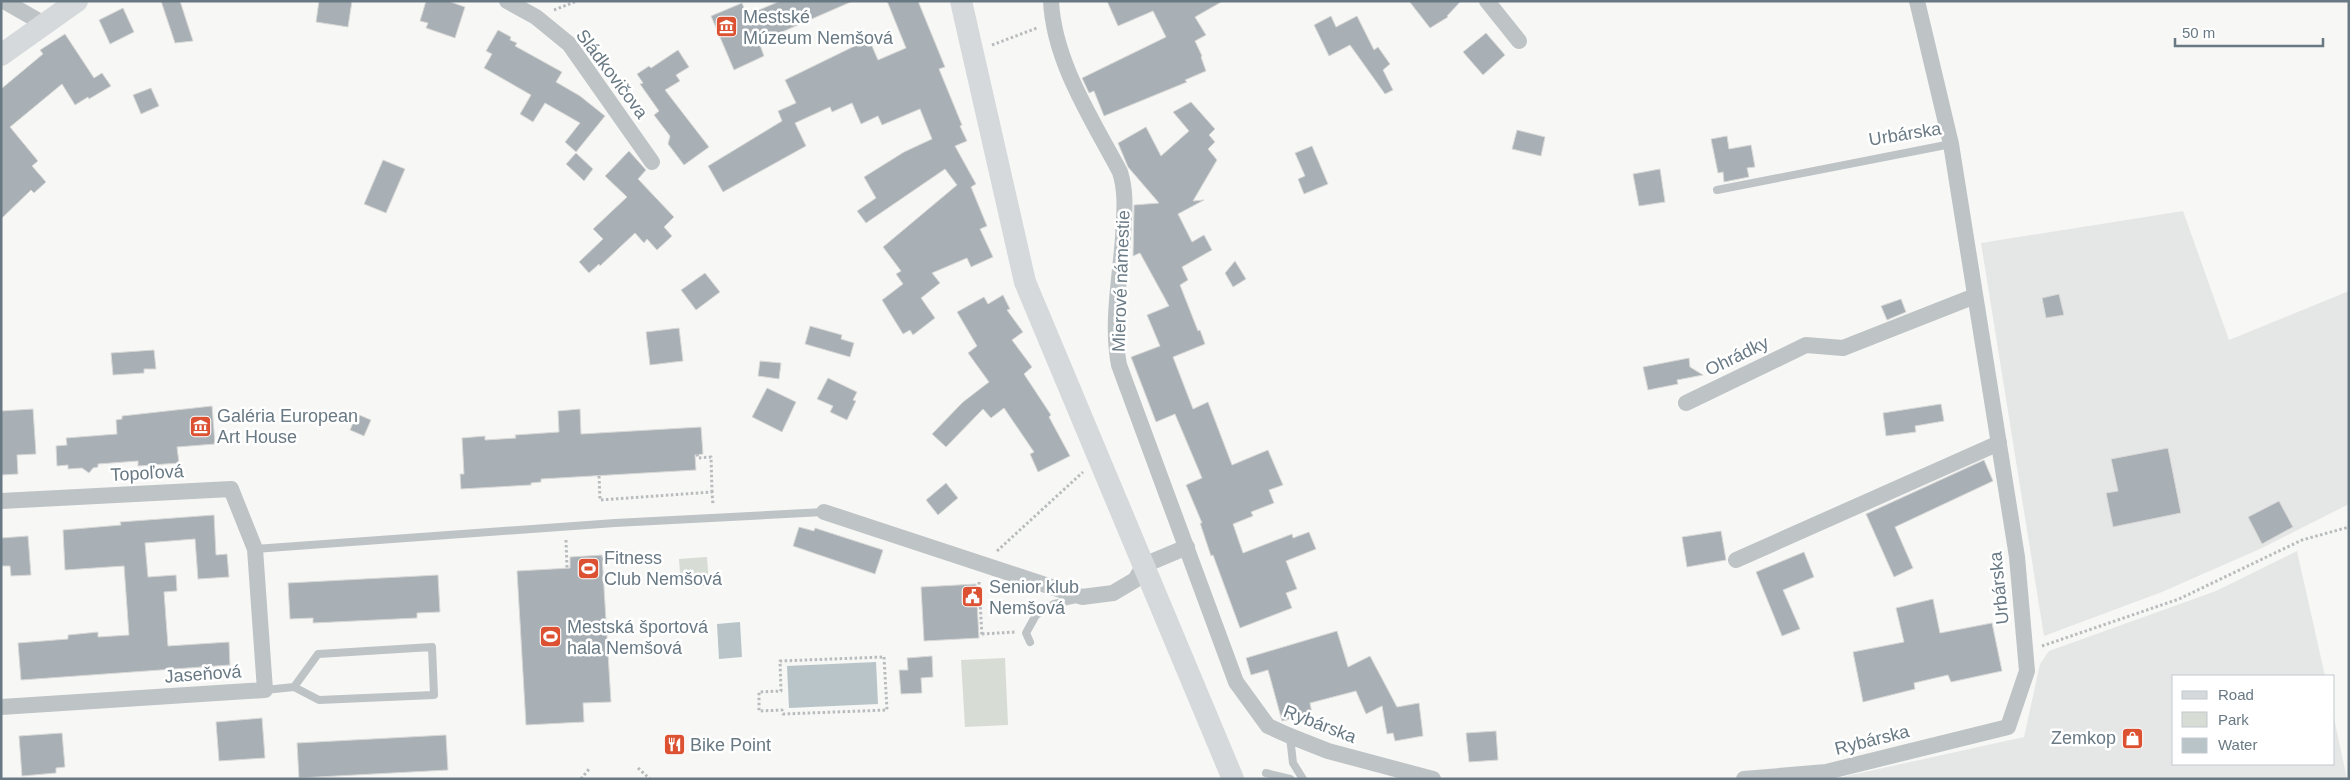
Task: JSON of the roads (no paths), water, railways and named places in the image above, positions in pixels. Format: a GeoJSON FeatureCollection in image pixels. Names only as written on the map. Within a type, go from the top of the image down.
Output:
{"type":"FeatureCollection","features":[{"type":"Feature","properties":{"kind":"main road"},"geometry":{"type":"LineString","coordinates":[[1,55],[77,1]]}},
{"type":"Feature","properties":{"kind":"main road"},"geometry":{"type":"LineString","coordinates":[[961,1],[1025,282],[1234,779]]}},
{"type":"Feature","properties":{"kind":"street"},"geometry":{"type":"LineString","coordinates":[[4,1],[44,24]]}},
{"type":"Feature","properties":{"kind":"street","name":"Sládkovičova"},"geometry":{"type":"LineString","coordinates":[[506,1],[536,17],[569,44],[652,162]]}},
{"type":"Feature","properties":{"kind":"street","name":"Mierové námestie"},"geometry":{"type":"LineString","coordinates":[[1051,1],[1052,22],[1068,71],[1120,172],[1124,184],[1125,213],[1117,314],[1118,358],[1187,547]]}},
{"type":"Feature","properties":{"kind":"street"},"geometry":{"type":"LineString","coordinates":[[1487,1],[1519,41]]}},
{"type":"Feature","properties":{"kind":"street"},"geometry":{"type":"LineString","coordinates":[[1917,1],[1951,144]]}},
{"type":"Feature","properties":{"kind":"street","name":"Urbárska"},"geometry":{"type":"LineString","coordinates":[[1951,144],[2016,557],[2027,671],[2008,727]]}},
{"type":"Feature","properties":{"kind":"street","name":"Ohrádky"},"geometry":{"type":"LineString","coordinates":[[1686,403],[1806,345],[1843,348],[1975,296]]}},
{"type":"Feature","properties":{"kind":"street"},"geometry":{"type":"LineString","coordinates":[[1736,560],[1999,443]]}},
{"type":"Feature","properties":{"kind":"street","name":"Topoľová"},"geometry":{"type":"LineString","coordinates":[[1,501],[231,488],[255,548]]}},
{"type":"Feature","properties":{"kind":"street"},"geometry":{"type":"LineString","coordinates":[[824,512],[980,565],[1082,597],[1112,593],[1135,580],[1144,565],[1187,547]]}},
{"type":"Feature","properties":{"kind":"street","name":"Rybárska"},"geometry":{"type":"LineString","coordinates":[[1187,547],[1236,682],[1268,726],[1328,752],[1433,779]]}},
{"type":"Feature","properties":{"kind":"street","name":"Jaseňová"},"geometry":{"type":"LineString","coordinates":[[1,707],[265,690],[255,548]]}},
{"type":"Feature","properties":{"kind":"street","name":"Rybárska"},"geometry":{"type":"LineString","coordinates":[[1744,779],[1826,772],[2008,727]]}},
{"type":"Feature","properties":{"kind":"lane","name":"Urbárska"},"geometry":{"type":"LineString","coordinates":[[1716,190],[1951,144]]}},
{"type":"Feature","properties":{"kind":"lane"},"geometry":{"type":"LineString","coordinates":[[255,548],[824,512]]}},
{"type":"Feature","properties":{"kind":"lane"},"geometry":{"type":"LineString","coordinates":[[1030,642],[1026,633],[1036,615],[1054,604],[1082,597]]}},
{"type":"Feature","properties":{"kind":"lane"},"geometry":{"type":"LineString","coordinates":[[265,690],[294,687],[319,700],[434,694],[432,647],[318,654],[294,687]]}},
{"type":"Feature","properties":{"kind":"lane"},"geometry":{"type":"LineString","coordinates":[[1290,736],[1293,763],[1303,779]]}},
{"type":"Feature","properties":{"kind":"lane"},"geometry":{"type":"LineString","coordinates":[[1266,773],[1290,779]]}},
{"type":"Feature","properties":{"kind":"water"},"geometry":{"type":"Polygon","coordinates":[[[740,622],[742,657],[719,659],[717,624],[740,622]]]}},
{"type":"Feature","properties":{"kind":"water"},"geometry":{"type":"Polygon","coordinates":[[[876,662],[878,704],[789,708],[787,666],[876,662]]]}},
{"type":"Feature","properties":{"kind":"place","name":"Mestské Múzeum Nemšová"},"geometry":{"type":"Point","coordinates":[727,27]}},
{"type":"Feature","properties":{"kind":"place","name":"Galéria European Art House"},"geometry":{"type":"Point","coordinates":[201,426]}},
{"type":"Feature","properties":{"kind":"place","name":"Fitness Club Nemšová"},"geometry":{"type":"Point","coordinates":[588,568]}},
{"type":"Feature","properties":{"kind":"place","name":"Senior klub Nemšová"},"geometry":{"type":"Point","coordinates":[973,597]}},
{"type":"Feature","properties":{"kind":"place","name":"Mestská športová hala Nemšová"},"geometry":{"type":"Point","coordinates":[551,637]}},
{"type":"Feature","properties":{"kind":"place","name":"Zemkop"},"geometry":{"type":"Point","coordinates":[2132,738]}},
{"type":"Feature","properties":{"kind":"place","name":"Bike Point"},"geometry":{"type":"Point","coordinates":[674,745]}}]}
